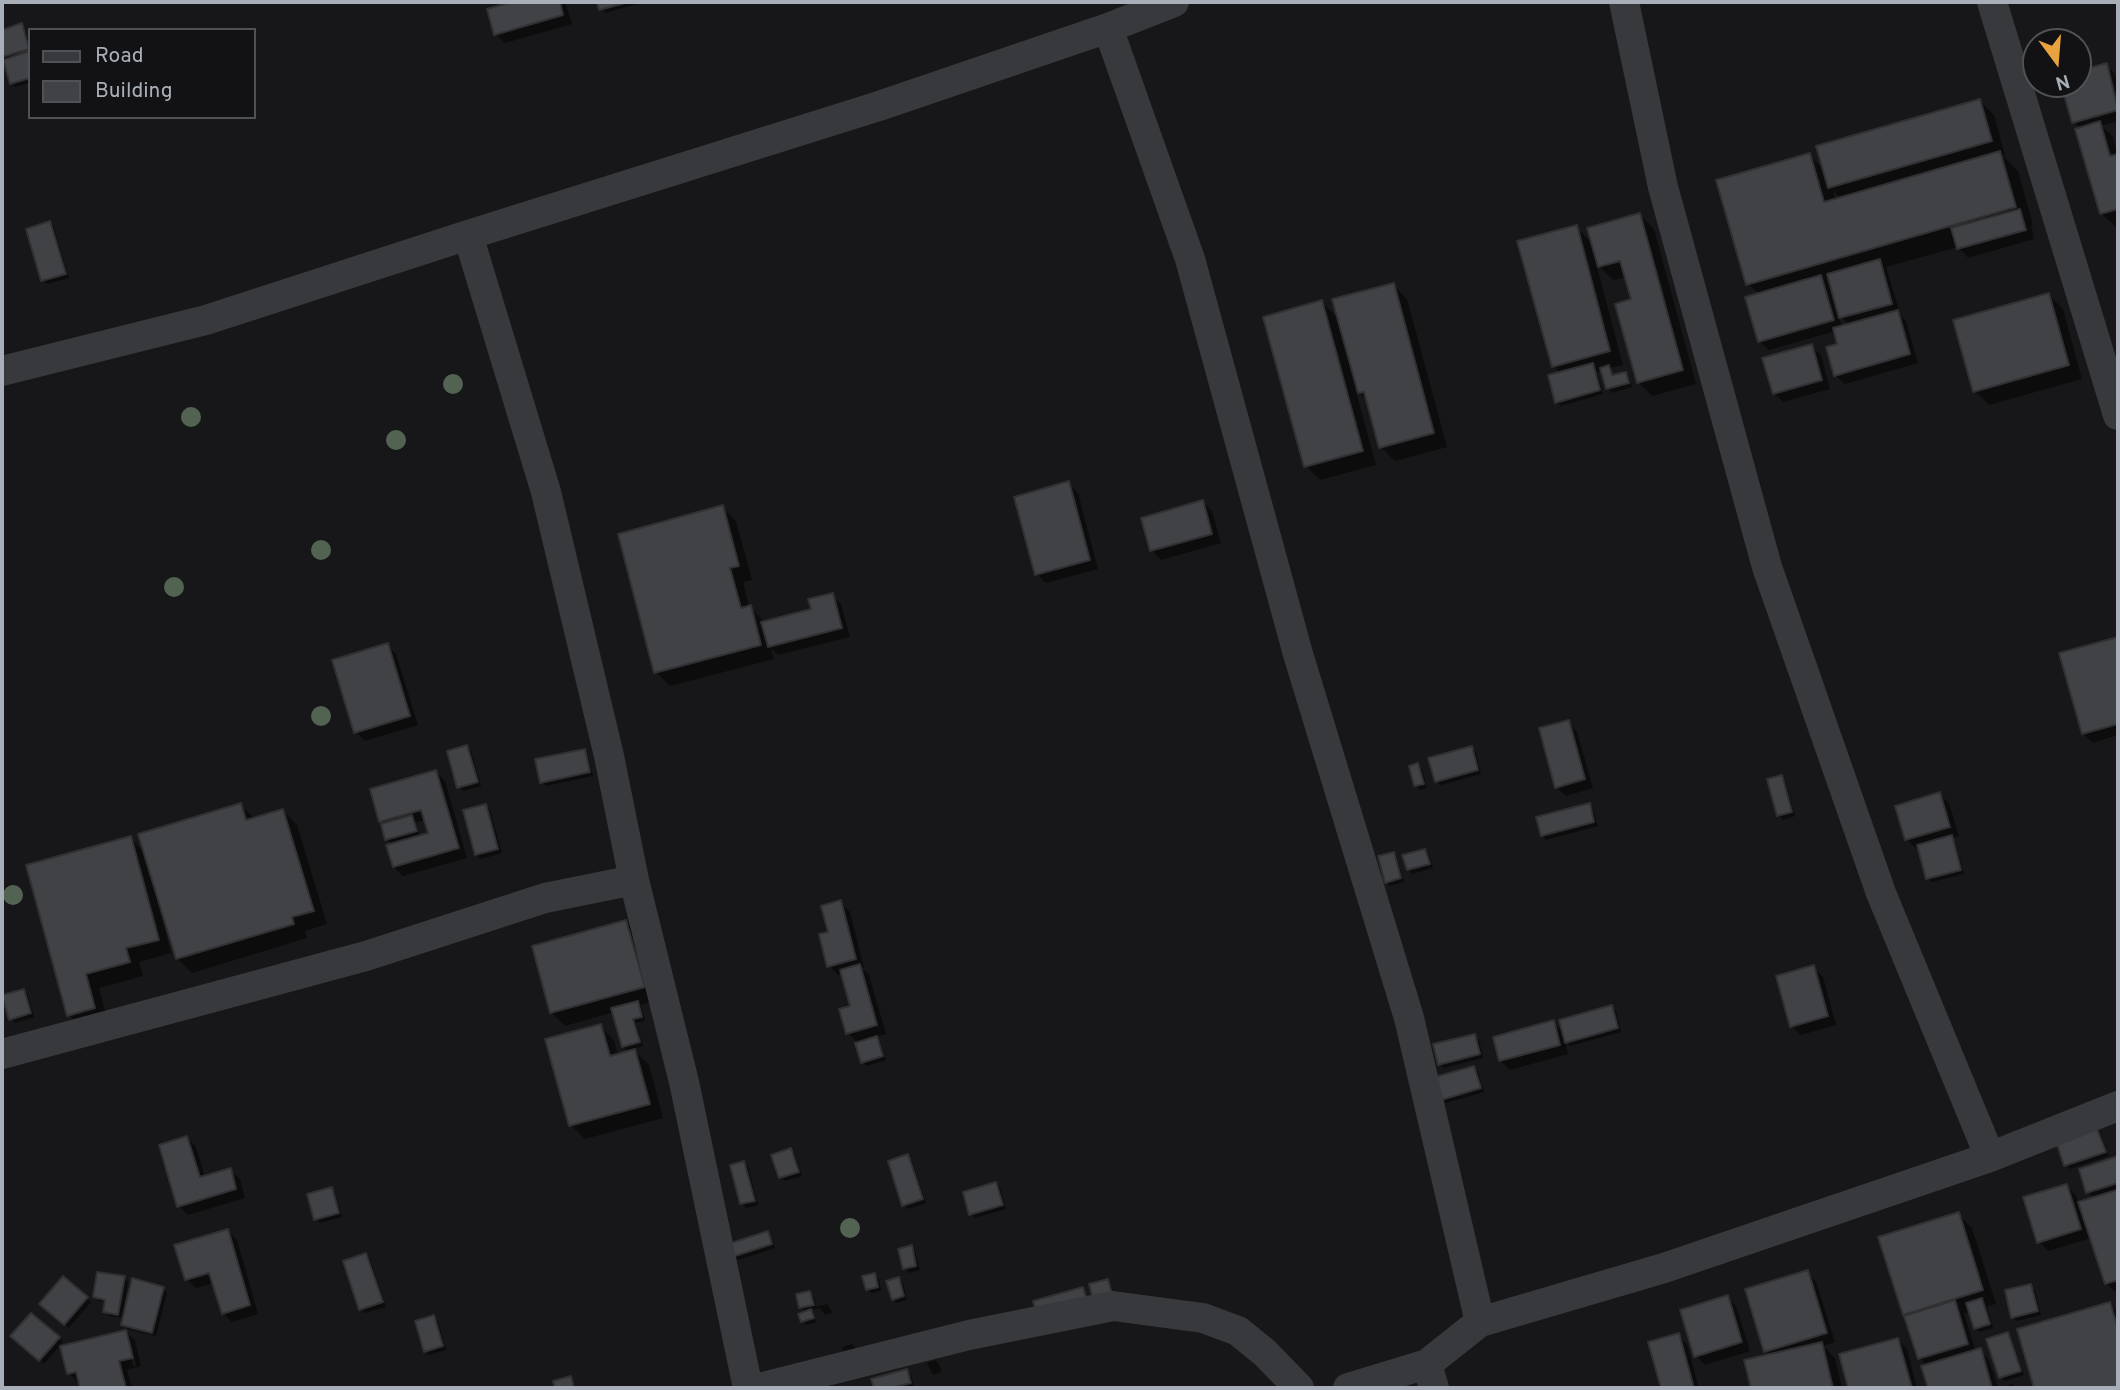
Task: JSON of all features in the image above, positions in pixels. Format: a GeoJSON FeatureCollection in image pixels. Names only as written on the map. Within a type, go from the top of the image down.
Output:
{"type":"FeatureCollection","features":[{"type":"Feature","properties":{"kind":"street"},"geometry":{"type":"LineString","coordinates":[[2,371],[206,320],[879,106],[1108,28],[1174,2]]}},
{"type":"Feature","properties":{"kind":"street"},"geometry":{"type":"LineString","coordinates":[[1625,2],[1663,187],[1767,567],[1881,893],[1990,1157]]}},
{"type":"Feature","properties":{"kind":"street"},"geometry":{"type":"LineString","coordinates":[[1992,2],[2118,415]]}},
{"type":"Feature","properties":{"kind":"street"},"geometry":{"type":"LineString","coordinates":[[1108,28],[1190,259],[1298,654],[1409,1018],[1480,1322]]}},
{"type":"Feature","properties":{"kind":"street"},"geometry":{"type":"LineString","coordinates":[[468,235],[546,492],[609,756],[634,880],[684,1082],[748,1388]]}},
{"type":"Feature","properties":{"kind":"street"},"geometry":{"type":"LineString","coordinates":[[2,1054],[366,956],[545,898],[634,880]]}},
{"type":"Feature","properties":{"kind":"street"},"geometry":{"type":"LineString","coordinates":[[1348,1388],[1421,1378],[1480,1322],[1664,1268],[1990,1157],[2118,1106]]}},
{"type":"Feature","properties":{"kind":"street"},"geometry":{"type":"LineString","coordinates":[[759,1388],[969,1335],[1113,1306],[1203,1318],[1238,1331],[1265,1353],[1299,1388]]}},
{"type":"Feature","properties":{"kind":"building"},"geometry":{"type":"Polygon","coordinates":[[[511,2],[560,2],[563,15],[494,35],[487,9],[511,2]]]}},
{"type":"Feature","properties":{"kind":"building"},"geometry":{"type":"Polygon","coordinates":[[[597,2],[629,2],[599,10],[597,2]]]}},
{"type":"Feature","properties":{"kind":"building"},"geometry":{"type":"Polygon","coordinates":[[[22,23],[28,49],[2,57],[2,30],[22,23]]]}},
{"type":"Feature","properties":{"kind":"building"},"geometry":{"type":"Polygon","coordinates":[[[28,51],[28,79],[10,84],[3,60],[28,51]]]}},
{"type":"Feature","properties":{"kind":"building"},"geometry":{"type":"Polygon","coordinates":[[[2107,63],[2118,110],[2072,123],[2065,98],[2092,98],[2092,67],[2107,63]]]}},
{"type":"Feature","properties":{"kind":"building"},"geometry":{"type":"Polygon","coordinates":[[[1980,99],[1992,141],[1828,188],[1816,146],[1980,99]]]}},
{"type":"Feature","properties":{"kind":"building"},"geometry":{"type":"Polygon","coordinates":[[[2100,121],[2110,156],[2118,154],[2118,209],[2100,214],[2075,129],[2100,121]]]}},
{"type":"Feature","properties":{"kind":"building"},"geometry":{"type":"Polygon","coordinates":[[[2000,151],[2016,207],[1746,285],[1716,180],[1810,153],[1824,202],[2000,151]]]}},
{"type":"Feature","properties":{"kind":"building"},"geometry":{"type":"Polygon","coordinates":[[[2020,209],[2026,230],[1957,249],[1951,228],[2020,209]]]}},
{"type":"Feature","properties":{"kind":"building"},"geometry":{"type":"Polygon","coordinates":[[[1640,213],[1683,370],[1637,383],[1615,304],[1631,299],[1620,261],[1598,267],[1587,228],[1640,213]]]}},
{"type":"Feature","properties":{"kind":"building"},"geometry":{"type":"Polygon","coordinates":[[[50,221],[66,274],[41,281],[26,229],[50,221]]]}},
{"type":"Feature","properties":{"kind":"building"},"geometry":{"type":"Polygon","coordinates":[[[1577,225],[1610,351],[1552,367],[1517,241],[1577,225]]]}},
{"type":"Feature","properties":{"kind":"building"},"geometry":{"type":"Polygon","coordinates":[[[1880,259],[1892,304],[1839,318],[1827,274],[1880,259]]]}},
{"type":"Feature","properties":{"kind":"building"},"geometry":{"type":"Polygon","coordinates":[[[1821,275],[1834,320],[1758,342],[1745,297],[1821,275]]]}},
{"type":"Feature","properties":{"kind":"building"},"geometry":{"type":"Polygon","coordinates":[[[1394,283],[1434,433],[1379,448],[1364,392],[1358,393],[1332,299],[1394,283]]]}},
{"type":"Feature","properties":{"kind":"building"},"geometry":{"type":"Polygon","coordinates":[[[2049,293],[2069,365],[1973,392],[1953,320],[2049,293]]]}},
{"type":"Feature","properties":{"kind":"building"},"geometry":{"type":"Polygon","coordinates":[[[1322,300],[1363,451],[1304,467],[1263,317],[1322,300]]]}},
{"type":"Feature","properties":{"kind":"building"},"geometry":{"type":"Polygon","coordinates":[[[1898,310],[1910,354],[1834,376],[1826,347],[1837,344],[1833,328],[1898,310]]]}},
{"type":"Feature","properties":{"kind":"building"},"geometry":{"type":"Polygon","coordinates":[[[1812,344],[1822,380],[1773,394],[1762,358],[1812,344]]]}},
{"type":"Feature","properties":{"kind":"building"},"geometry":{"type":"Polygon","coordinates":[[[1593,363],[1600,390],[1555,403],[1548,375],[1593,363]]]}},
{"type":"Feature","properties":{"kind":"building"},"geometry":{"type":"Polygon","coordinates":[[[1609,365],[1612,375],[1626,372],[1629,383],[1606,389],[1600,368],[1609,365]]]}},
{"type":"Feature","properties":{"kind":"building"},"geometry":{"type":"Polygon","coordinates":[[[1069,481],[1090,560],[1035,575],[1014,497],[1069,481]]]}},
{"type":"Feature","properties":{"kind":"building"},"geometry":{"type":"Polygon","coordinates":[[[1203,500],[1212,534],[1150,551],[1141,518],[1203,500]]]}},
{"type":"Feature","properties":{"kind":"building"},"geometry":{"type":"Polygon","coordinates":[[[723,505],[739,566],[730,568],[741,608],[751,605],[761,645],[654,673],[618,534],[723,505]]]}},
{"type":"Feature","properties":{"kind":"building"},"geometry":{"type":"Polygon","coordinates":[[[833,593],[842,628],[768,647],[761,622],[811,609],[808,599],[833,593]]]}},
{"type":"Feature","properties":{"kind":"building"},"geometry":{"type":"Polygon","coordinates":[[[2118,637],[2118,724],[2082,734],[2059,653],[2118,637]]]}},
{"type":"Feature","properties":{"kind":"building"},"geometry":{"type":"Polygon","coordinates":[[[388,643],[410,716],[354,733],[332,660],[388,643]]]}},
{"type":"Feature","properties":{"kind":"building"},"geometry":{"type":"Polygon","coordinates":[[[1569,720],[1585,779],[1555,788],[1539,728],[1569,720]]]}},
{"type":"Feature","properties":{"kind":"building"},"geometry":{"type":"Polygon","coordinates":[[[467,745],[478,782],[457,788],[447,751],[467,745]]]}},
{"type":"Feature","properties":{"kind":"building"},"geometry":{"type":"Polygon","coordinates":[[[1472,746],[1478,770],[1435,782],[1428,758],[1472,746]]]}},
{"type":"Feature","properties":{"kind":"building"},"geometry":{"type":"Polygon","coordinates":[[[585,749],[590,772],[540,783],[535,759],[585,749]]]}},
{"type":"Feature","properties":{"kind":"building"},"geometry":{"type":"Polygon","coordinates":[[[1418,763],[1424,784],[1414,786],[1409,766],[1418,763]]]}},
{"type":"Feature","properties":{"kind":"building"},"geometry":{"type":"Polygon","coordinates":[[[436,770],[459,848],[393,867],[386,845],[428,833],[421,810],[379,822],[370,789],[436,770]]]}},
{"type":"Feature","properties":{"kind":"building"},"geometry":{"type":"Polygon","coordinates":[[[1782,775],[1792,812],[1777,816],[1767,779],[1782,775]]]}},
{"type":"Feature","properties":{"kind":"building"},"geometry":{"type":"Polygon","coordinates":[[[1940,792],[1950,827],[1905,840],[1895,806],[1940,792]]]}},
{"type":"Feature","properties":{"kind":"building"},"geometry":{"type":"Polygon","coordinates":[[[241,803],[246,820],[283,809],[314,911],[292,917],[294,924],[176,959],[138,834],[241,803]]]}},
{"type":"Feature","properties":{"kind":"building"},"geometry":{"type":"Polygon","coordinates":[[[1590,803],[1594,822],[1541,836],[1536,817],[1590,803]]]}},
{"type":"Feature","properties":{"kind":"building"},"geometry":{"type":"Polygon","coordinates":[[[486,804],[498,849],[475,855],[463,810],[486,804]]]}},
{"type":"Feature","properties":{"kind":"building"},"geometry":{"type":"Polygon","coordinates":[[[412,815],[417,831],[385,840],[381,824],[412,815]]]}},
{"type":"Feature","properties":{"kind":"building"},"geometry":{"type":"Polygon","coordinates":[[[1952,835],[1961,870],[1926,879],[1917,845],[1952,835]]]}},
{"type":"Feature","properties":{"kind":"building"},"geometry":{"type":"Polygon","coordinates":[[[131,836],[159,940],[126,948],[130,962],[86,974],[95,1008],[67,1016],[26,865],[131,836]]]}},
{"type":"Feature","properties":{"kind":"building"},"geometry":{"type":"Polygon","coordinates":[[[1425,849],[1430,864],[1407,870],[1402,855],[1425,849]]]}},
{"type":"Feature","properties":{"kind":"building"},"geometry":{"type":"Polygon","coordinates":[[[1394,852],[1401,878],[1385,883],[1378,856],[1394,852]]]}},
{"type":"Feature","properties":{"kind":"building"},"geometry":{"type":"Polygon","coordinates":[[[841,900],[856,959],[827,967],[819,934],[828,932],[821,906],[841,900]]]}},
{"type":"Feature","properties":{"kind":"building"},"geometry":{"type":"Polygon","coordinates":[[[626,920],[645,987],[550,1013],[532,946],[626,920]]]}},
{"type":"Feature","properties":{"kind":"building"},"geometry":{"type":"Polygon","coordinates":[[[860,964],[877,1025],[846,1034],[839,1009],[850,1006],[840,970],[860,964]]]}},
{"type":"Feature","properties":{"kind":"building"},"geometry":{"type":"Polygon","coordinates":[[[1814,965],[1828,1016],[1790,1027],[1776,976],[1814,965]]]}},
{"type":"Feature","properties":{"kind":"building"},"geometry":{"type":"Polygon","coordinates":[[[24,989],[31,1013],[9,1020],[2,995],[24,989]]]}},
{"type":"Feature","properties":{"kind":"building"},"geometry":{"type":"Polygon","coordinates":[[[638,1001],[642,1017],[633,1019],[640,1042],[622,1047],[611,1008],[638,1001]]]}},
{"type":"Feature","properties":{"kind":"building"},"geometry":{"type":"Polygon","coordinates":[[[1612,1005],[1618,1028],[1565,1043],[1559,1020],[1612,1005]]]}},
{"type":"Feature","properties":{"kind":"building"},"geometry":{"type":"Polygon","coordinates":[[[1554,1020],[1560,1045],[1499,1061],[1493,1037],[1554,1020]]]}},
{"type":"Feature","properties":{"kind":"building"},"geometry":{"type":"Polygon","coordinates":[[[601,1024],[610,1056],[635,1049],[650,1104],[569,1126],[545,1039],[601,1024]]]}},
{"type":"Feature","properties":{"kind":"building"},"geometry":{"type":"Polygon","coordinates":[[[1475,1034],[1480,1054],[1438,1065],[1433,1044],[1475,1034]]]}},
{"type":"Feature","properties":{"kind":"building"},"geometry":{"type":"Polygon","coordinates":[[[877,1036],[883,1056],[861,1063],[855,1043],[877,1036]]]}},
{"type":"Feature","properties":{"kind":"building"},"geometry":{"type":"Polygon","coordinates":[[[1474,1066],[1481,1088],[1441,1100],[1435,1077],[1474,1066]]]}},
{"type":"Feature","properties":{"kind":"building"},"geometry":{"type":"Polygon","coordinates":[[[2094,1121],[2106,1152],[2064,1166],[2054,1135],[2094,1121]]]}},
{"type":"Feature","properties":{"kind":"building"},"geometry":{"type":"Polygon","coordinates":[[[187,1136],[200,1177],[231,1168],[236,1189],[177,1207],[159,1145],[187,1136]]]}},
{"type":"Feature","properties":{"kind":"building"},"geometry":{"type":"Polygon","coordinates":[[[791,1148],[799,1172],[779,1178],[771,1155],[791,1148]]]}},
{"type":"Feature","properties":{"kind":"building"},"geometry":{"type":"Polygon","coordinates":[[[908,1154],[923,1199],[902,1206],[888,1161],[908,1154]]]}},
{"type":"Feature","properties":{"kind":"building"},"geometry":{"type":"Polygon","coordinates":[[[2118,1156],[2118,1183],[2086,1193],[2079,1169],[2118,1156]]]}},
{"type":"Feature","properties":{"kind":"building"},"geometry":{"type":"Polygon","coordinates":[[[744,1161],[755,1201],[740,1204],[730,1165],[744,1161]]]}},
{"type":"Feature","properties":{"kind":"building"},"geometry":{"type":"Polygon","coordinates":[[[996,1182],[1003,1205],[969,1215],[963,1192],[996,1182]]]}},
{"type":"Feature","properties":{"kind":"building"},"geometry":{"type":"Polygon","coordinates":[[[2067,1184],[2081,1229],[2037,1243],[2023,1197],[2067,1184]]]}},
{"type":"Feature","properties":{"kind":"building"},"geometry":{"type":"Polygon","coordinates":[[[332,1187],[339,1213],[314,1220],[307,1194],[332,1187]]]}},
{"type":"Feature","properties":{"kind":"building"},"geometry":{"type":"Polygon","coordinates":[[[2117,1190],[2118,1280],[2105,1284],[2078,1202],[2117,1190]]]}},
{"type":"Feature","properties":{"kind":"building"},"geometry":{"type":"Polygon","coordinates":[[[1959,1212],[1983,1290],[1903,1315],[1878,1237],[1959,1212]]]}},
{"type":"Feature","properties":{"kind":"building"},"geometry":{"type":"Polygon","coordinates":[[[228,1229],[250,1305],[222,1314],[209,1273],[185,1280],[174,1245],[228,1229]]]}},
{"type":"Feature","properties":{"kind":"building"},"geometry":{"type":"Polygon","coordinates":[[[768,1231],[772,1244],[732,1257],[728,1244],[768,1231]]]}},
{"type":"Feature","properties":{"kind":"building"},"geometry":{"type":"Polygon","coordinates":[[[912,1245],[916,1266],[903,1269],[898,1249],[912,1245]]]}},
{"type":"Feature","properties":{"kind":"building"},"geometry":{"type":"Polygon","coordinates":[[[366,1253],[383,1302],[359,1310],[343,1261],[366,1253]]]}},
{"type":"Feature","properties":{"kind":"building"},"geometry":{"type":"Polygon","coordinates":[[[1808,1270],[1827,1333],[1764,1352],[1745,1289],[1808,1270]]]}},
{"type":"Feature","properties":{"kind":"building"},"geometry":{"type":"Polygon","coordinates":[[[97,1272],[125,1276],[118,1315],[103,1312],[105,1300],[93,1297],[97,1272]]]}},
{"type":"Feature","properties":{"kind":"building"},"geometry":{"type":"Polygon","coordinates":[[[875,1273],[878,1287],[866,1290],[862,1276],[875,1273]]]}},
{"type":"Feature","properties":{"kind":"building"},"geometry":{"type":"Polygon","coordinates":[[[63,1276],[88,1297],[64,1325],[39,1304],[63,1276]]]}},
{"type":"Feature","properties":{"kind":"building"},"geometry":{"type":"Polygon","coordinates":[[[899,1277],[904,1296],[892,1300],[886,1281],[899,1277]]]}},
{"type":"Feature","properties":{"kind":"building"},"geometry":{"type":"Polygon","coordinates":[[[132,1278],[164,1287],[152,1333],[121,1325],[132,1278]]]}},
{"type":"Feature","properties":{"kind":"building"},"geometry":{"type":"Polygon","coordinates":[[[1108,1279],[1112,1294],[1093,1300],[1089,1284],[1108,1279]]]}},
{"type":"Feature","properties":{"kind":"building"},"geometry":{"type":"Polygon","coordinates":[[[2031,1284],[2038,1311],[2011,1318],[2005,1290],[2031,1284]]]}},
{"type":"Feature","properties":{"kind":"building"},"geometry":{"type":"Polygon","coordinates":[[[1083,1287],[1087,1300],[1037,1314],[1033,1301],[1083,1287]]]}},
{"type":"Feature","properties":{"kind":"building"},"geometry":{"type":"Polygon","coordinates":[[[810,1291],[814,1305],[799,1308],[796,1294],[810,1291]]]}},
{"type":"Feature","properties":{"kind":"building"},"geometry":{"type":"Polygon","coordinates":[[[1728,1295],[1742,1342],[1694,1357],[1680,1310],[1728,1295]]]}},
{"type":"Feature","properties":{"kind":"building"},"geometry":{"type":"Polygon","coordinates":[[[1982,1298],[1990,1324],[1974,1329],[1966,1303],[1982,1298]]]}},
{"type":"Feature","properties":{"kind":"building"},"geometry":{"type":"Polygon","coordinates":[[[1955,1300],[1968,1344],[1918,1359],[1904,1316],[1955,1300]]]}},
{"type":"Feature","properties":{"kind":"building"},"geometry":{"type":"Polygon","coordinates":[[[2110,1302],[2118,1329],[2118,1388],[2034,1388],[2017,1329],[2110,1302]]]}},
{"type":"Feature","properties":{"kind":"building"},"geometry":{"type":"Polygon","coordinates":[[[811,1309],[814,1318],[801,1322],[798,1314],[811,1309]]]}},
{"type":"Feature","properties":{"kind":"building"},"geometry":{"type":"Polygon","coordinates":[[[31,1313],[60,1337],[39,1361],[10,1336],[31,1313]]]}},
{"type":"Feature","properties":{"kind":"building"},"geometry":{"type":"Polygon","coordinates":[[[434,1315],[443,1346],[424,1352],[415,1321],[434,1315]]]}},
{"type":"Feature","properties":{"kind":"building"},"geometry":{"type":"Polygon","coordinates":[[[126,1330],[133,1358],[119,1361],[126,1388],[80,1388],[76,1372],[67,1374],[60,1346],[126,1330]]]}},
{"type":"Feature","properties":{"kind":"building"},"geometry":{"type":"Polygon","coordinates":[[[2008,1332],[2021,1371],[1999,1378],[1986,1339],[2008,1332]]]}},
{"type":"Feature","properties":{"kind":"building"},"geometry":{"type":"Polygon","coordinates":[[[1679,1333],[1694,1388],[1661,1388],[1648,1342],[1679,1333]]]}},
{"type":"Feature","properties":{"kind":"building"},"geometry":{"type":"Polygon","coordinates":[[[1898,1338],[1912,1388],[1848,1388],[1839,1354],[1898,1338]]]}},
{"type":"Feature","properties":{"kind":"building"},"geometry":{"type":"Polygon","coordinates":[[[1822,1342],[1833,1388],[1751,1388],[1744,1360],[1822,1342]]]}},
{"type":"Feature","properties":{"kind":"building"},"geometry":{"type":"Polygon","coordinates":[[[1981,1348],[1992,1388],[1928,1388],[1921,1366],[1981,1348]]]}},
{"type":"Feature","properties":{"kind":"building"},"geometry":{"type":"Polygon","coordinates":[[[907,1369],[911,1383],[891,1388],[874,1388],[871,1379],[907,1369]]]}},
{"type":"Feature","properties":{"kind":"building"},"geometry":{"type":"Polygon","coordinates":[[[571,1376],[574,1388],[555,1388],[553,1381],[571,1376]]]}}]}
